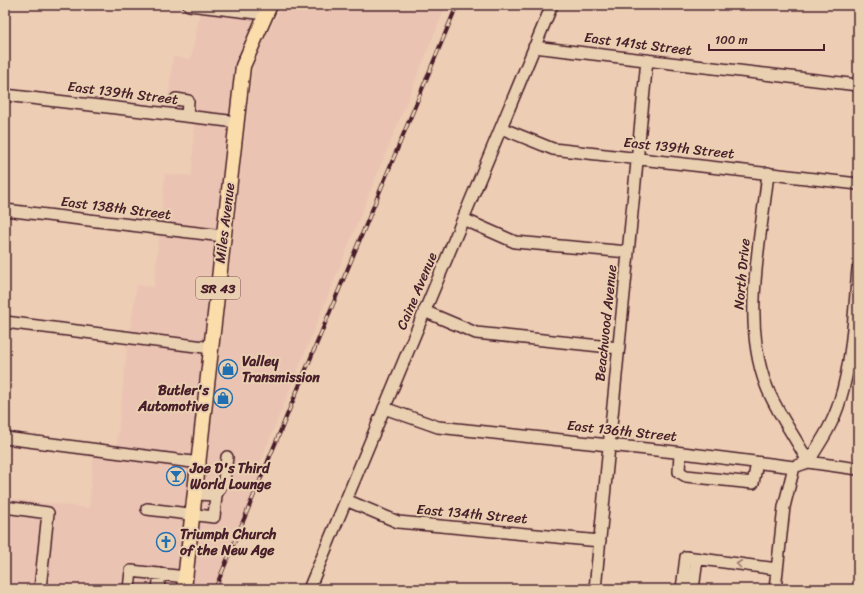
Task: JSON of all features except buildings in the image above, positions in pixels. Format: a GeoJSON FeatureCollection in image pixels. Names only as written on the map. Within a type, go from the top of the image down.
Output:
{"type":"FeatureCollection","features":[{"type":"Feature","properties":{"kind":"main road","name":"Miles Avenue"},"geometry":{"type":"LineString","coordinates":[[185,583],[200,463],[223,236],[243,66],[268,10]]}},
{"type":"Feature","properties":{"kind":"street"},"geometry":{"type":"LineString","coordinates":[[189,5],[268,10]]}},
{"type":"Feature","properties":{"kind":"street","name":"Caine Avenue"},"geometry":{"type":"LineString","coordinates":[[309,589],[552,5]]}},
{"type":"Feature","properties":{"kind":"street","name":"East 141st Street"},"geometry":{"type":"LineString","coordinates":[[534,47],[858,85]]}},
{"type":"Feature","properties":{"kind":"street","name":"Beachwood Avenue"},"geometry":{"type":"LineString","coordinates":[[595,589],[638,158],[646,60]]}},
{"type":"Feature","properties":{"kind":"street","name":"East 139th Street"},"geometry":{"type":"LineString","coordinates":[[5,95],[237,122]]}},
{"type":"Feature","properties":{"kind":"street"},"geometry":{"type":"LineString","coordinates":[[176,99],[193,102],[187,116]]}},
{"type":"Feature","properties":{"kind":"street","name":"East 139th Street"},"geometry":{"type":"LineString","coordinates":[[501,128],[553,149],[858,184]]}},
{"type":"Feature","properties":{"kind":"street","name":"North Drive"},"geometry":{"type":"LineString","coordinates":[[768,173],[752,310],[757,349],[766,384],[780,414],[797,440],[808,462]]}},
{"type":"Feature","properties":{"kind":"street","name":"East 138th Street"},"geometry":{"type":"LineString","coordinates":[[5,210],[223,236]]}},
{"type":"Feature","properties":{"kind":"street"},"geometry":{"type":"LineString","coordinates":[[463,219],[515,242],[628,252]]}},
{"type":"Feature","properties":{"kind":"street"},"geometry":{"type":"LineString","coordinates":[[808,462],[826,435],[840,400],[848,364],[858,269]]}},
{"type":"Feature","properties":{"kind":"street"},"geometry":{"type":"LineString","coordinates":[[424,311],[476,333],[619,348]]}},
{"type":"Feature","properties":{"kind":"street"},"geometry":{"type":"LineString","coordinates":[[5,322],[212,348]]}},
{"type":"Feature","properties":{"kind":"street","name":"East 136th Street"},"geometry":{"type":"LineString","coordinates":[[384,408],[438,427],[609,445],[794,467],[808,462],[858,469]]}},
{"type":"Feature","properties":{"kind":"street"},"geometry":{"type":"LineString","coordinates":[[5,438],[200,463]]}},
{"type":"Feature","properties":{"kind":"street"},"geometry":{"type":"LineString","coordinates":[[680,453],[679,472],[686,476],[753,483],[757,463]]}},
{"type":"Feature","properties":{"kind":"street"},"geometry":{"type":"LineString","coordinates":[[147,509],[214,517],[216,495],[224,480],[227,457]]}},
{"type":"Feature","properties":{"kind":"street"},"geometry":{"type":"LineString","coordinates":[[775,589],[784,507],[794,467]]}},
{"type":"Feature","properties":{"kind":"street"},"geometry":{"type":"LineString","coordinates":[[196,494],[216,495]]}},
{"type":"Feature","properties":{"kind":"street","name":"East 134th Street"},"geometry":{"type":"LineString","coordinates":[[346,500],[398,522],[600,541]]}},
{"type":"Feature","properties":{"kind":"street"},"geometry":{"type":"LineString","coordinates":[[5,507],[48,513],[40,589]]}},
{"type":"Feature","properties":{"kind":"street"},"geometry":{"type":"LineString","coordinates":[[682,589],[686,557],[777,569]]}},
{"type":"Feature","properties":{"kind":"street"},"geometry":{"type":"LineString","coordinates":[[694,589],[698,559]]}},
{"type":"Feature","properties":{"kind":"street"},"geometry":{"type":"LineString","coordinates":[[129,589],[131,571],[160,574],[185,583]]}},
{"type":"Feature","properties":{"kind":"street"},"geometry":{"type":"LineString","coordinates":[[158,589],[160,574]]}},
{"type":"Feature","properties":{"kind":"shaded area"},"geometry":{"type":"Polygon","coordinates":[[[282,5],[446,5],[260,463],[267,464],[217,584],[228,589],[5,589],[5,498],[89,508],[94,450],[116,452],[127,348],[137,285],[154,287],[165,174],[192,176],[194,122],[166,117],[173,57],[191,59],[201,6],[266,14],[243,66],[201,456],[208,457],[253,64],[282,5]]]}},
{"type":"Feature","properties":{"kind":"railway"},"geometry":{"type":"LineString","coordinates":[[215,589],[457,5]]}},
{"type":"Feature","properties":{"kind":"place","name":"Valley Transmission"},"geometry":{"type":"Point","coordinates":[228,369]}},
{"type":"Feature","properties":{"kind":"place","name":"Butler's Automotive"},"geometry":{"type":"Point","coordinates":[223,398]}},
{"type":"Feature","properties":{"kind":"place","name":"Joe D's Third World Lounge"},"geometry":{"type":"Point","coordinates":[176,476]}},
{"type":"Feature","properties":{"kind":"place","name":"Triumph Church of the New Age"},"geometry":{"type":"Point","coordinates":[166,542]}}]}
